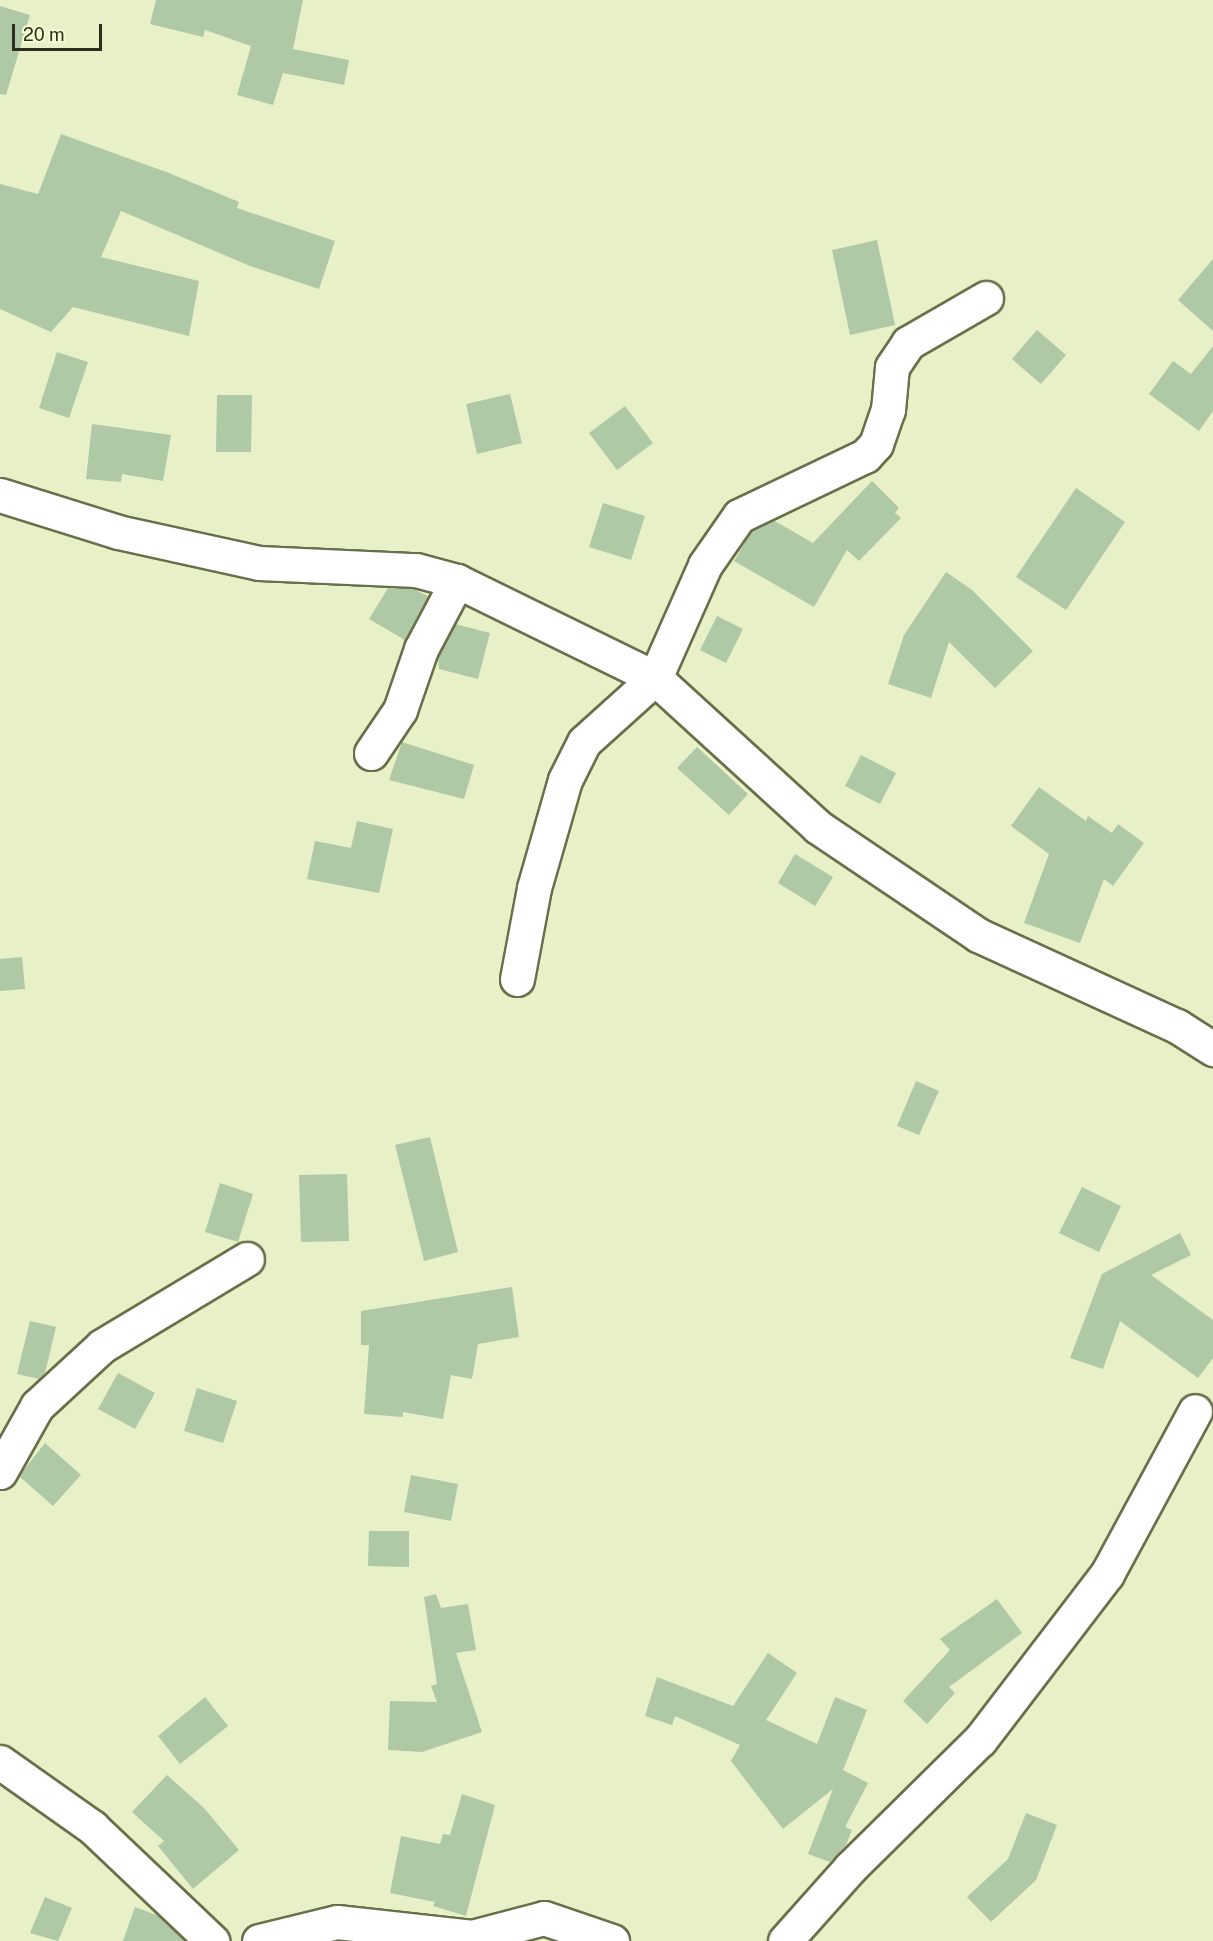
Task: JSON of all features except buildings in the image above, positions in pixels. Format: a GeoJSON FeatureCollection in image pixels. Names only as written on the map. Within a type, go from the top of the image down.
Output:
{"type":"FeatureCollection","features":[{"type":"Feature","properties":{"kind":"street"},"geometry":{"type":"LineString","coordinates":[[517,979],[534,888],[565,780],[584,742],[655,678],[705,565],[739,516],[804,482],[865,456],[876,444],[888,410],[892,368],[908,343],[986,298]]}},
{"type":"Feature","properties":{"kind":"street"},"geometry":{"type":"LineString","coordinates":[[0,495],[117,532],[259,563],[416,570],[457,581],[655,678],[818,826],[978,935],[1177,1026],[1213,1049]]}},
{"type":"Feature","properties":{"kind":"street"},"geometry":{"type":"LineString","coordinates":[[371,753],[400,710],[421,649],[457,581]]}},
{"type":"Feature","properties":{"kind":"street"},"geometry":{"type":"LineString","coordinates":[[0,1472],[38,1406],[102,1346],[247,1259]]}},
{"type":"Feature","properties":{"kind":"street"},"geometry":{"type":"LineString","coordinates":[[785,1941],[850,1868],[980,1740],[1107,1574],[1195,1411]]}},
{"type":"Feature","properties":{"kind":"street"},"geometry":{"type":"LineString","coordinates":[[0,1762],[92,1827],[212,1941]]}},
{"type":"Feature","properties":{"kind":"street"},"geometry":{"type":"LineString","coordinates":[[259,1941],[338,1922],[472,1937],[544,1918],[612,1941]]}}]}
